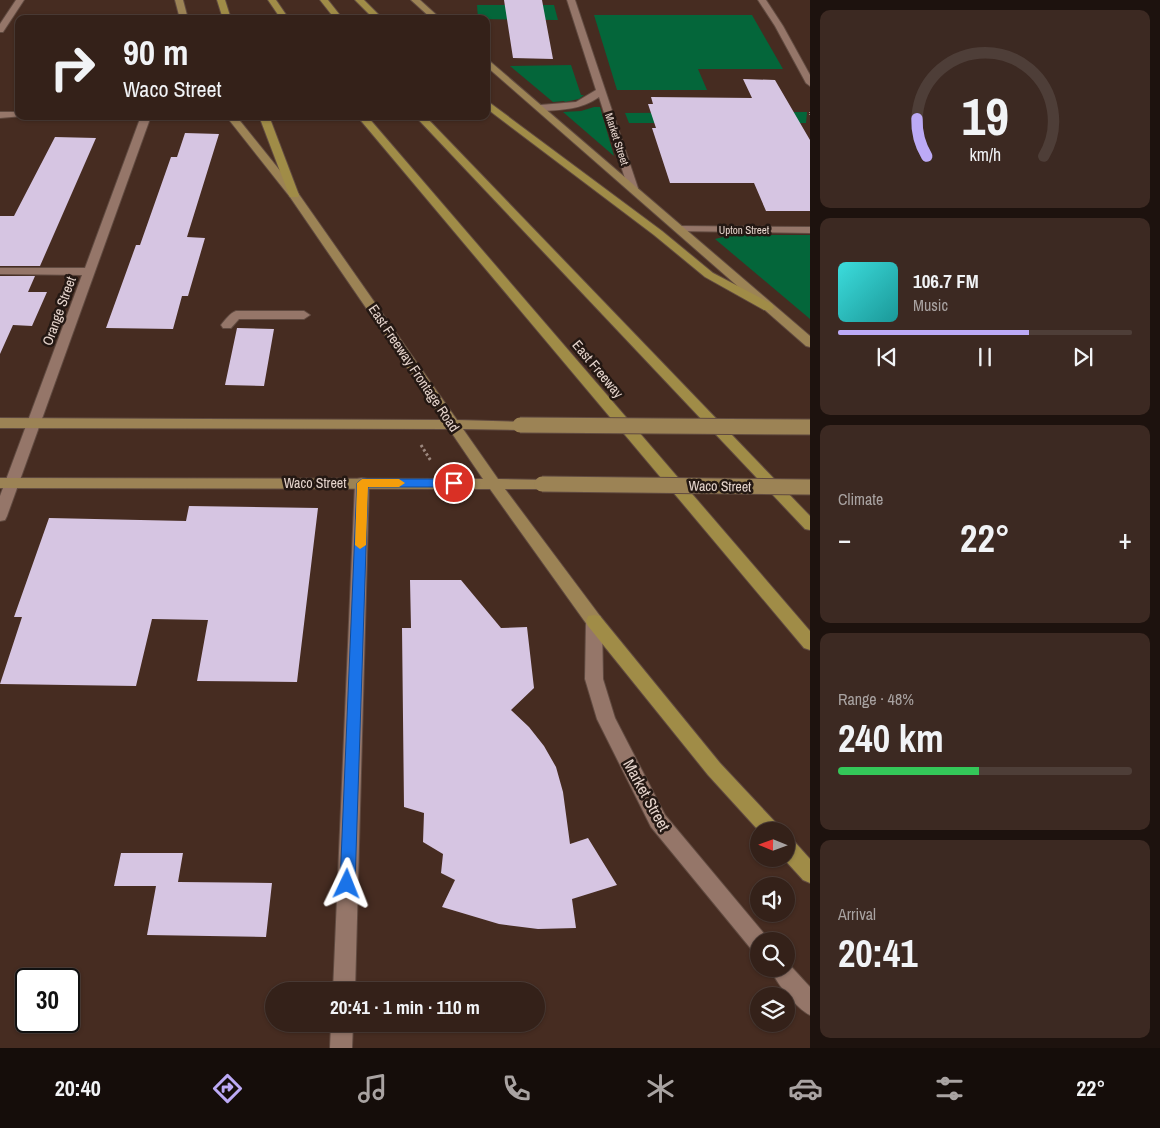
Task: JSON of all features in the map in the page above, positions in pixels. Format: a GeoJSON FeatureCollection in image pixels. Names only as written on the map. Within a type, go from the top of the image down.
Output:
{"type":"FeatureCollection","features":[{"type":"Feature","properties":{"kind":"highway"},"geometry":{"type":"LineString","coordinates":[[221,0],[226,15]]}},
{"type":"Feature","properties":{"kind":"highway"},"geometry":{"type":"LineString","coordinates":[[272,0],[283,15]]}},
{"type":"Feature","properties":{"kind":"highway"},"geometry":{"type":"LineString","coordinates":[[324,0],[336,15]]}},
{"type":"Feature","properties":{"kind":"highway"},"geometry":{"type":"LineString","coordinates":[[359,0],[375,15]]}},
{"type":"Feature","properties":{"kind":"highway"},"geometry":{"type":"LineString","coordinates":[[490,106],[658,233],[709,275],[768,306]]}},
{"type":"Feature","properties":{"kind":"highway"},"geometry":{"type":"LineString","coordinates":[[266,120],[294,195]]}},
{"type":"Feature","properties":{"kind":"highway","name":"East Freeway"},"geometry":{"type":"LineString","coordinates":[[365,120],[810,643]]}},
{"type":"Feature","properties":{"kind":"highway"},"geometry":{"type":"LineString","coordinates":[[424,120],[810,524]]}},
{"type":"Feature","properties":{"kind":"highway"},"geometry":{"type":"LineString","coordinates":[[594,621],[708,762],[763,822]]}},
{"type":"Feature","properties":{"kind":"highway"},"geometry":{"type":"LineString","coordinates":[[795,857],[810,873]]}},
{"type":"Feature","properties":{"kind":"main road"},"geometry":{"type":"LineString","coordinates":[[179,0],[183,15]]}},
{"type":"Feature","properties":{"kind":"main road"},"geometry":{"type":"LineString","coordinates":[[416,0],[433,15]]}},
{"type":"Feature","properties":{"kind":"main road"},"geometry":{"type":"LineString","coordinates":[[490,64],[810,343]]}},
{"type":"Feature","properties":{"kind":"main road","name":"East Freeway Frontage Road"},"geometry":{"type":"LineString","coordinates":[[235,120],[294,195],[492,483],[594,621]]}},
{"type":"Feature","properties":{"kind":"main road"},"geometry":{"type":"LineString","coordinates":[[0,423],[810,427]]}},
{"type":"Feature","properties":{"kind":"main road","name":"Waco Street"},"geometry":{"type":"LineString","coordinates":[[6,483],[492,483],[810,487]]}},
{"type":"Feature","properties":{"kind":"street"},"geometry":{"type":"LineString","coordinates":[[0,30],[20,0]]}},
{"type":"Feature","properties":{"kind":"street","name":"Market Street"},"geometry":{"type":"LineString","coordinates":[[571,0],[633,188]]}},
{"type":"Feature","properties":{"kind":"street"},"geometry":{"type":"LineString","coordinates":[[762,0],[779,26],[810,83]]}},
{"type":"Feature","properties":{"kind":"street"},"geometry":{"type":"LineString","coordinates":[[0,9],[14,9]]}},
{"type":"Feature","properties":{"kind":"street","name":"Market Street"},"geometry":{"type":"LineString","coordinates":[[540,108],[565,107],[583,103],[590,101],[601,91]]}},
{"type":"Feature","properties":{"kind":"street"},"geometry":{"type":"LineString","coordinates":[[0,115],[15,115]]}},
{"type":"Feature","properties":{"kind":"street","name":"Orange Street"},"geometry":{"type":"LineString","coordinates":[[0,516],[6,483],[33,423],[145,120]]}},
{"type":"Feature","properties":{"kind":"street","name":"Upton Street"},"geometry":{"type":"LineString","coordinates":[[678,229],[810,230]]}},
{"type":"Feature","properties":{"kind":"street"},"geometry":{"type":"LineString","coordinates":[[0,271],[90,272]]}},
{"type":"Feature","properties":{"kind":"street"},"geometry":{"type":"LineString","coordinates":[[227,325],[236,315],[304,315]]}},
{"type":"Feature","properties":{"kind":"street"},"geometry":{"type":"LineString","coordinates":[[344,982],[362,483]]}},
{"type":"Feature","properties":{"kind":"street","name":"Market Street"},"geometry":{"type":"LineString","coordinates":[[594,621],[594,679],[606,719],[653,813],[751,932]]}},
{"type":"Feature","properties":{"kind":"street"},"geometry":{"type":"LineString","coordinates":[[788,977],[810,1004]]}},
{"type":"Feature","properties":{"kind":"street"},"geometry":{"type":"LineString","coordinates":[[342,1032],[342,1048]]}},
{"type":"Feature","properties":{"kind":"path"},"geometry":{"type":"LineString","coordinates":[[417,438],[431,462]]}},
{"type":"Feature","properties":{"kind":"green space"},"geometry":{"type":"Polygon","coordinates":[[[477,5],[554,5],[558,20],[490,19],[490,15],[478,15],[477,5]]]}},
{"type":"Feature","properties":{"kind":"green space"},"geometry":{"type":"Polygon","coordinates":[[[594,15],[752,15],[783,69],[698,69],[707,90],[617,90],[594,15]]]}},
{"type":"Feature","properties":{"kind":"green space"},"geometry":{"type":"Polygon","coordinates":[[[571,65],[581,95],[584,95],[579,99],[565,102],[553,102],[510,66],[571,65]]]}},
{"type":"Feature","properties":{"kind":"green space"},"geometry":{"type":"Polygon","coordinates":[[[600,107],[614,156],[563,112],[581,111],[600,107]]]}},
{"type":"Feature","properties":{"kind":"green space"},"geometry":{"type":"Polygon","coordinates":[[[807,112],[806,123],[629,123],[625,113],[807,112]]]}},
{"type":"Feature","properties":{"kind":"green space"},"geometry":{"type":"Polygon","coordinates":[[[731,235],[810,235],[810,319],[715,239],[731,235]]]}},
{"type":"Feature","properties":{"kind":"building"},"geometry":{"type":"Polygon","coordinates":[[[504,0],[542,0],[553,59],[513,58],[504,0]]]}},
{"type":"Feature","properties":{"kind":"building"},"geometry":{"type":"Polygon","coordinates":[[[743,79],[775,80],[810,140],[810,211],[766,211],[754,183],[670,183],[652,128],[656,128],[648,104],[653,104],[651,97],[752,98],[743,79]]]}},
{"type":"Feature","properties":{"kind":"building"},"geometry":{"type":"Polygon","coordinates":[[[185,133],[219,134],[187,237],[205,238],[188,296],[182,296],[173,329],[106,328],[136,245],[140,245],[171,157],[177,157],[185,133]]]}},
{"type":"Feature","properties":{"kind":"building"},"geometry":{"type":"Polygon","coordinates":[[[55,137],[96,138],[40,266],[0,266],[0,216],[14,216],[55,137]]]}},
{"type":"Feature","properties":{"kind":"building"},"geometry":{"type":"Polygon","coordinates":[[[0,276],[35,276],[28,292],[47,292],[32,326],[13,325],[0,354],[0,276]]]}},
{"type":"Feature","properties":{"kind":"building"},"geometry":{"type":"Polygon","coordinates":[[[237,328],[274,329],[264,386],[225,385],[237,328]]]}},
{"type":"Feature","properties":{"kind":"building"},"geometry":{"type":"Polygon","coordinates":[[[189,506],[318,508],[297,682],[197,681],[208,620],[152,619],[136,686],[0,684],[22,617],[14,617],[49,518],[186,521],[189,506]]]}},
{"type":"Feature","properties":{"kind":"building"},"geometry":{"type":"Polygon","coordinates":[[[410,580],[461,580],[501,628],[527,627],[534,688],[511,710],[529,727],[544,746],[556,767],[563,792],[570,844],[588,838],[617,885],[572,899],[576,928],[538,929],[499,924],[442,907],[455,880],[441,873],[443,854],[423,842],[424,813],[404,807],[402,628],[411,628],[410,580]]]}},
{"type":"Feature","properties":{"kind":"building"},"geometry":{"type":"Polygon","coordinates":[[[121,853],[183,853],[178,882],[272,883],[266,937],[147,935],[156,886],[114,886],[121,853]]]}},
{"type":"Feature","properties":{"kind":"slow traffic"},"geometry":{"type":"LineString","coordinates":[[360,545],[362,483],[399,483]]}},
{"type":"Feature","properties":{"kind":"route"},"geometry":{"type":"LineString","coordinates":[[347,884],[362,483],[454,483]]}}]}
